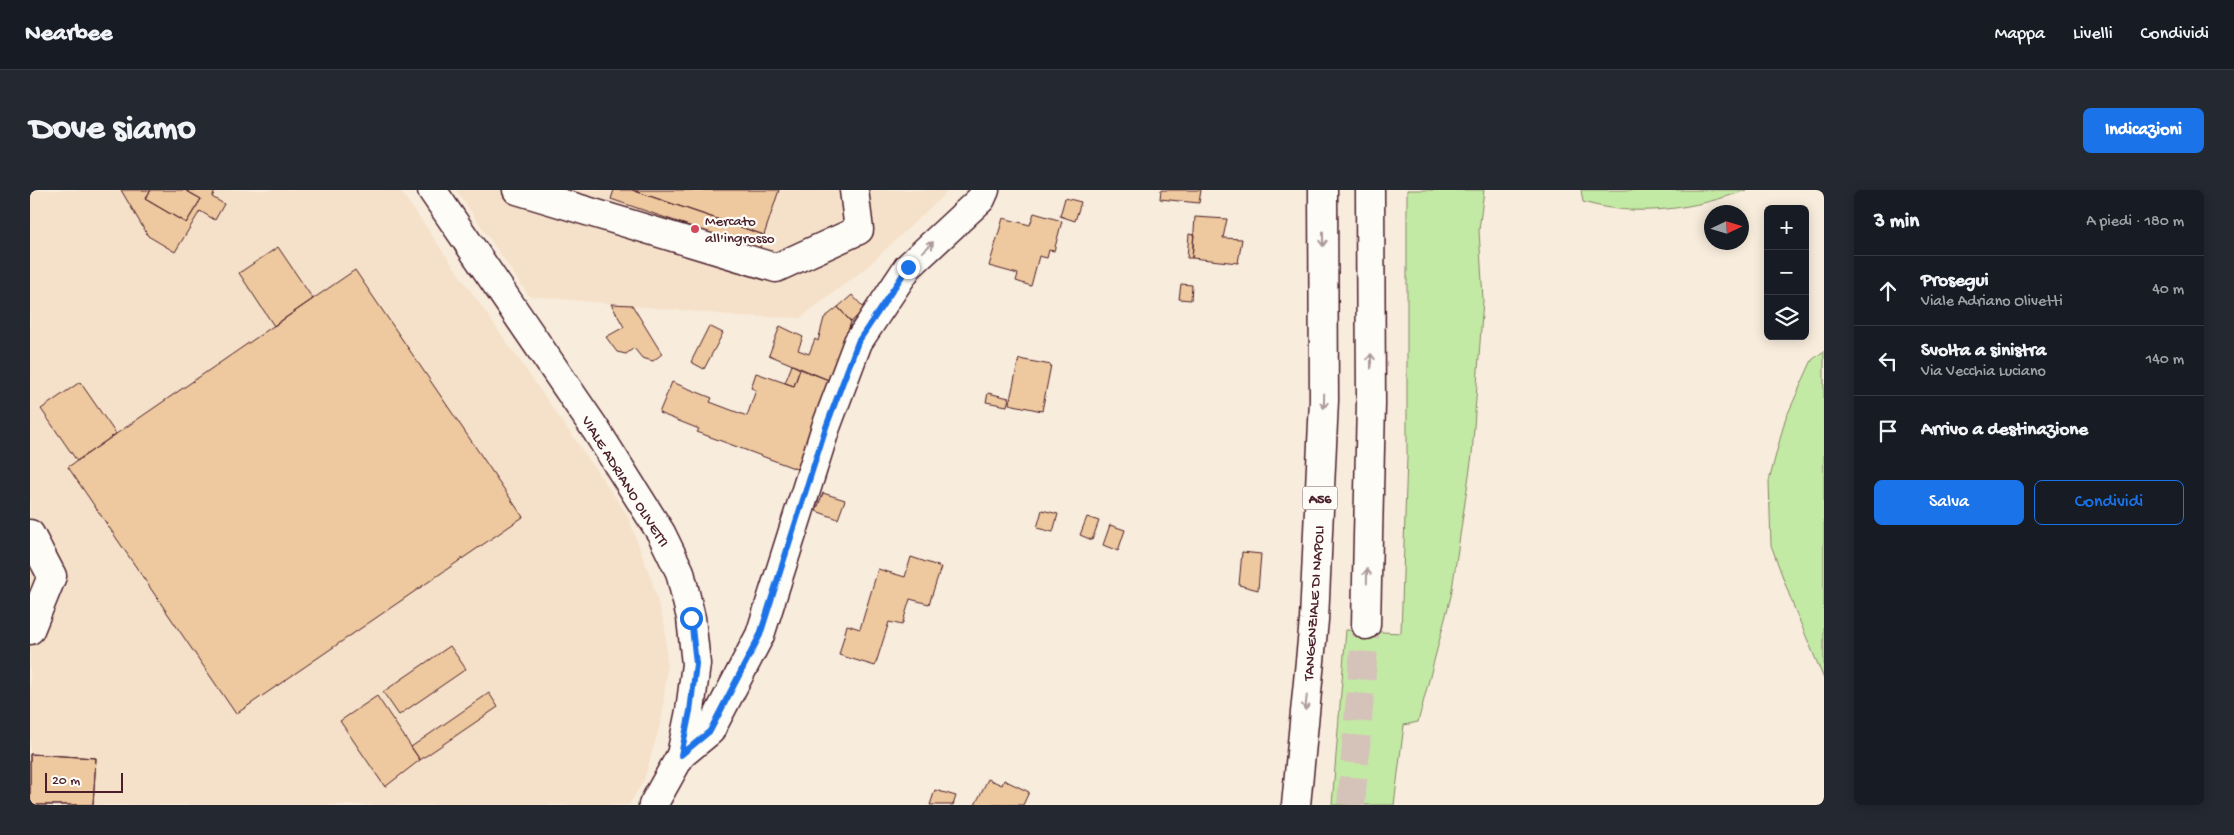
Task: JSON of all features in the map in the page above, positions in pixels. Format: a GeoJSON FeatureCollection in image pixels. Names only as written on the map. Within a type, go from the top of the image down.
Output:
{"type":"FeatureCollection","features":[{"type":"Feature","properties":{"kind":"main road","name":"VIALE ADRIANO OLIVETTI"},"geometry":{"type":"LineString","coordinates":[[432,190],[596,430],[661,534],[680,572],[691,618],[696,664],[690,711],[681,755],[653,805]]}},
{"type":"Feature","properties":{"kind":"main road"},"geometry":{"type":"LineString","coordinates":[[517,190],[776,268],[859,230],[854,190]]}},
{"type":"Feature","properties":{"kind":"main road"},"geometry":{"type":"LineString","coordinates":[[681,755],[710,731],[760,635],[826,427],[858,342],[908,267],[981,198],[985,190]]}},
{"type":"Feature","properties":{"kind":"main road","name":"TANGENZIALE DI NAPOLI"},"geometry":{"type":"LineString","coordinates":[[1296,805],[1314,620],[1323,420],[1323,190]]}},
{"type":"Feature","properties":{"kind":"main road"},"geometry":{"type":"LineString","coordinates":[[1366,624],[1371,403],[1370,190]]}},
{"type":"Feature","properties":{"kind":"main road"},"geometry":{"type":"LineString","coordinates":[[30,534],[52,576],[30,630]]}},
{"type":"Feature","properties":{"kind":"shaded area"},"geometry":{"type":"Polygon","coordinates":[[[30,190],[400,190],[627,514],[651,578],[665,626],[667,668],[662,718],[644,780],[629,805],[30,805],[30,190]]]}},
{"type":"Feature","properties":{"kind":"shaded area","name":"Mercato all'ingrosso"},"geometry":{"type":"Polygon","coordinates":[[[456,190],[949,190],[866,268],[800,318],[741,316],[529,296],[456,190]]]}},
{"type":"Feature","properties":{"kind":"green space"},"geometry":{"type":"Polygon","coordinates":[[[1407,190],[1484,190],[1479,230],[1483,300],[1472,455],[1451,596],[1418,722],[1404,725],[1394,805],[1332,805],[1346,630],[1401,633],[1407,457],[1407,190]]]}},
{"type":"Feature","properties":{"kind":"green space"},"geometry":{"type":"Polygon","coordinates":[[[1581,190],[1746,190],[1727,197],[1686,206],[1665,209],[1624,210],[1583,202],[1581,190]]]}},
{"type":"Feature","properties":{"kind":"green space"},"geometry":{"type":"Polygon","coordinates":[[[1824,351],[1824,679],[1793,605],[1771,545],[1769,481],[1785,420],[1812,360],[1824,351]]]}},
{"type":"Feature","properties":{"kind":"building"},"geometry":{"type":"Polygon","coordinates":[[[121,190],[151,190],[145,199],[186,223],[201,199],[185,190],[216,190],[212,197],[224,204],[215,220],[200,211],[175,252],[148,236],[121,190]]]}},
{"type":"Feature","properties":{"kind":"building"},"geometry":{"type":"Polygon","coordinates":[[[151,190],[185,190],[201,199],[186,223],[145,199],[151,190]]]}},
{"type":"Feature","properties":{"kind":"building"},"geometry":{"type":"Polygon","coordinates":[[[614,190],[632,190],[764,235],[759,250],[611,199],[614,190]]]}},
{"type":"Feature","properties":{"kind":"building"},"geometry":{"type":"Polygon","coordinates":[[[632,190],[779,190],[764,235],[632,190]]]}},
{"type":"Feature","properties":{"kind":"building"},"geometry":{"type":"Polygon","coordinates":[[[1161,190],[1201,190],[1199,203],[1160,199],[1161,190]]]}},
{"type":"Feature","properties":{"kind":"building"},"geometry":{"type":"Polygon","coordinates":[[[1065,198],[1081,202],[1075,221],[1060,216],[1065,198]]]}},
{"type":"Feature","properties":{"kind":"building"},"geometry":{"type":"Polygon","coordinates":[[[1034,213],[1062,221],[1054,251],[1049,250],[1047,258],[1039,256],[1031,286],[1016,281],[1018,274],[989,266],[1003,218],[1030,225],[1034,213]]]}},
{"type":"Feature","properties":{"kind":"building"},"geometry":{"type":"Polygon","coordinates":[[[1195,217],[1227,219],[1223,238],[1242,239],[1238,263],[1192,258],[1195,217]]]}},
{"type":"Feature","properties":{"kind":"building"},"geometry":{"type":"Polygon","coordinates":[[[1189,234],[1194,235],[1192,258],[1187,258],[1189,234]]]}},
{"type":"Feature","properties":{"kind":"building"},"geometry":{"type":"Polygon","coordinates":[[[278,247],[313,299],[274,326],[239,273],[278,247]]]}},
{"type":"Feature","properties":{"kind":"building"},"geometry":{"type":"Polygon","coordinates":[[[355,270],[523,517],[236,714],[68,467],[355,270]]]}},
{"type":"Feature","properties":{"kind":"building"},"geometry":{"type":"Polygon","coordinates":[[[1181,284],[1192,285],[1191,300],[1179,299],[1181,284]]]}},
{"type":"Feature","properties":{"kind":"building"},"geometry":{"type":"Polygon","coordinates":[[[852,295],[865,309],[851,322],[838,307],[852,295]]]}},
{"type":"Feature","properties":{"kind":"building"},"geometry":{"type":"Polygon","coordinates":[[[611,304],[632,305],[662,354],[653,361],[642,358],[634,348],[626,354],[617,352],[606,337],[624,327],[611,304]]]}},
{"type":"Feature","properties":{"kind":"building"},"geometry":{"type":"Polygon","coordinates":[[[838,307],[851,322],[831,381],[769,355],[780,326],[803,337],[798,350],[809,354],[815,339],[818,341],[824,318],[838,307]]]}},
{"type":"Feature","properties":{"kind":"building"},"geometry":{"type":"Polygon","coordinates":[[[709,326],[723,333],[704,369],[691,362],[709,326]]]}},
{"type":"Feature","properties":{"kind":"building"},"geometry":{"type":"Polygon","coordinates":[[[1019,359],[1051,365],[1042,411],[1009,404],[1019,359]]]}},
{"type":"Feature","properties":{"kind":"building"},"geometry":{"type":"Polygon","coordinates":[[[792,365],[800,369],[794,386],[785,383],[792,365]]]}},
{"type":"Feature","properties":{"kind":"building"},"geometry":{"type":"Polygon","coordinates":[[[800,369],[831,381],[802,471],[697,432],[699,429],[659,413],[672,382],[712,398],[710,402],[747,416],[756,390],[751,388],[756,373],[794,386],[800,369]]]}},
{"type":"Feature","properties":{"kind":"building"},"geometry":{"type":"Polygon","coordinates":[[[80,382],[116,434],[77,461],[41,409],[80,382]]]}},
{"type":"Feature","properties":{"kind":"building"},"geometry":{"type":"Polygon","coordinates":[[[988,393],[1009,398],[1007,406],[986,402],[988,393]]]}},
{"type":"Feature","properties":{"kind":"building"},"geometry":{"type":"Polygon","coordinates":[[[823,493],[845,500],[838,519],[816,511],[823,493]]]}},
{"type":"Feature","properties":{"kind":"building"},"geometry":{"type":"Polygon","coordinates":[[[1042,510],[1058,514],[1053,532],[1037,528],[1042,510]]]}},
{"type":"Feature","properties":{"kind":"building"},"geometry":{"type":"Polygon","coordinates":[[[1087,517],[1099,521],[1092,540],[1080,535],[1087,517]]]}},
{"type":"Feature","properties":{"kind":"building"},"geometry":{"type":"Polygon","coordinates":[[[1110,525],[1125,530],[1118,551],[1103,545],[1110,525]]]}},
{"type":"Feature","properties":{"kind":"building"},"geometry":{"type":"Polygon","coordinates":[[[1242,552],[1261,554],[1258,590],[1239,585],[1242,552]]]}},
{"type":"Feature","properties":{"kind":"building"},"geometry":{"type":"Polygon","coordinates":[[[911,557],[941,567],[929,604],[910,599],[902,625],[889,622],[875,666],[839,655],[847,625],[860,629],[878,569],[905,577],[911,557]]]}},
{"type":"Feature","properties":{"kind":"building"},"geometry":{"type":"Polygon","coordinates":[[[450,646],[466,669],[399,715],[383,692],[450,646]]]}},
{"type":"Feature","properties":{"kind":"building"},"geometry":{"type":"Polygon","coordinates":[[[489,693],[498,707],[420,760],[411,747],[489,693]]]}},
{"type":"Feature","properties":{"kind":"building"},"geometry":{"type":"Polygon","coordinates":[[[377,696],[420,760],[385,787],[340,721],[377,696]]]}},
{"type":"Feature","properties":{"kind":"building"},"geometry":{"type":"Polygon","coordinates":[[[30,754],[96,758],[93,805],[30,805],[30,754]]]}},
{"type":"Feature","properties":{"kind":"building"},"geometry":{"type":"Polygon","coordinates":[[[30,754],[96,758],[93,805],[30,805],[30,754]]]}},
{"type":"Feature","properties":{"kind":"building"},"geometry":{"type":"Polygon","coordinates":[[[988,779],[1002,785],[1004,780],[1029,792],[1023,805],[975,805],[988,779]]]}},
{"type":"Feature","properties":{"kind":"building"},"geometry":{"type":"Polygon","coordinates":[[[935,790],[956,796],[953,805],[930,805],[935,790]]]}},
{"type":"Feature","properties":{"kind":"tunnel"},"geometry":{"type":"LineString","coordinates":[[1351,805],[1366,625]]}},
{"type":"Feature","properties":{"kind":"place","name":"Mercato all'ingrosso"},"geometry":{"type":"Point","coordinates":[695,229]}},
{"type":"Feature","properties":{"kind":"route"},"geometry":{"type":"LineString","coordinates":[[691,618],[696,664],[690,711],[681,755],[710,731],[760,635],[826,427],[858,342],[908,267]]}}]}
